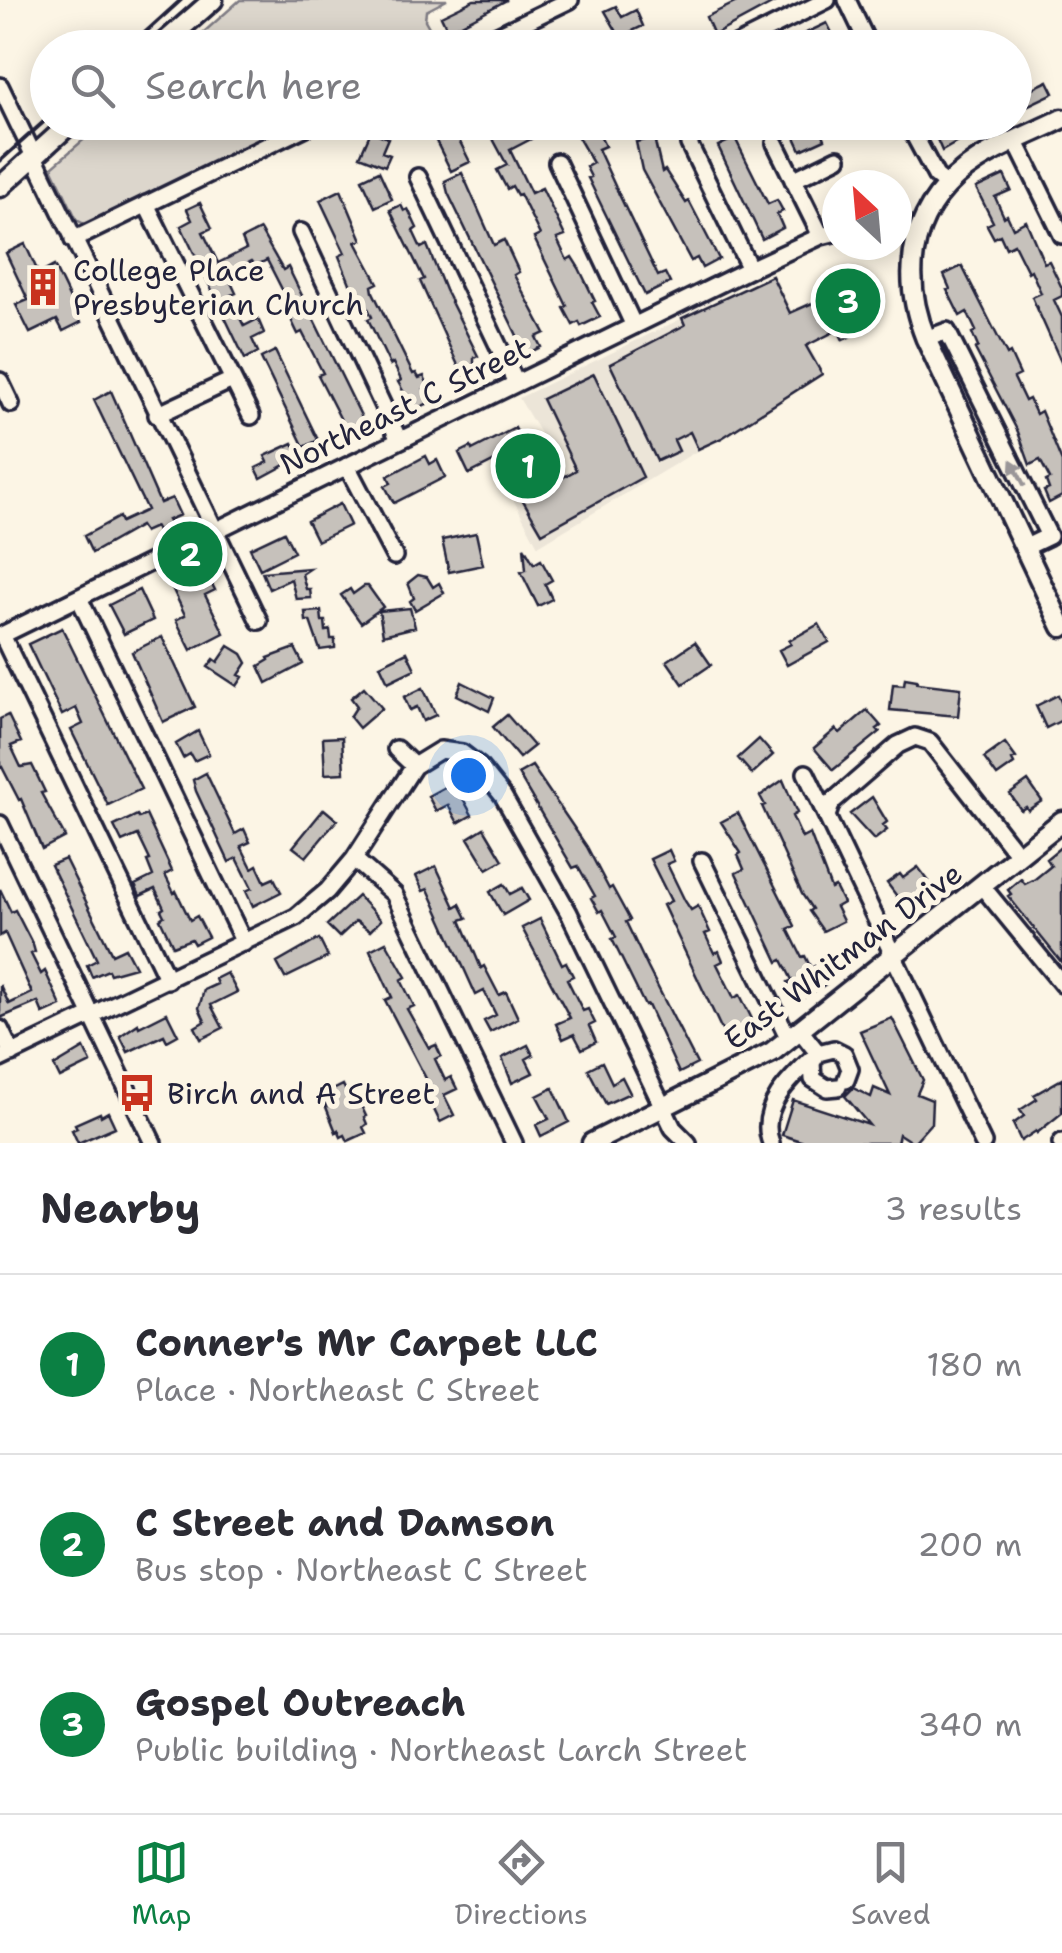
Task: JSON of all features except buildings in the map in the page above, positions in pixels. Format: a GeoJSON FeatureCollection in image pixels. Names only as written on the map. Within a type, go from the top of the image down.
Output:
{"type":"FeatureCollection","features":[{"type":"Feature","properties":{"kind":"main road"},"geometry":{"type":"LineString","coordinates":[[178,30],[212,0]]}},
{"type":"Feature","properties":{"kind":"main road"},"geometry":{"type":"LineString","coordinates":[[1032,134],[1062,120]]}},
{"type":"Feature","properties":{"kind":"main road"},"geometry":{"type":"LineString","coordinates":[[0,186],[51,140]]}},
{"type":"Feature","properties":{"kind":"main road"},"geometry":{"type":"LineString","coordinates":[[1020,140],[979,159],[946,184],[916,236],[911,258],[912,286],[926,339],[1060,619]]}},
{"type":"Feature","properties":{"kind":"main road","name":"East Whitman Drive"},"geometry":{"type":"LineString","coordinates":[[592,1143],[772,1052],[1062,821]]}},
{"type":"Feature","properties":{"kind":"street"},"geometry":{"type":"LineString","coordinates":[[508,30],[570,0]]}},
{"type":"Feature","properties":{"kind":"street"},"geometry":{"type":"LineString","coordinates":[[766,30],[827,0]]}},
{"type":"Feature","properties":{"kind":"street"},"geometry":{"type":"LineString","coordinates":[[847,0],[861,30]]}},
{"type":"Feature","properties":{"kind":"street"},"geometry":{"type":"LineString","coordinates":[[0,86],[259,620]]}},
{"type":"Feature","properties":{"kind":"street"},"geometry":{"type":"LineString","coordinates":[[73,240],[279,140]]}},
{"type":"Feature","properties":{"kind":"street"},"geometry":{"type":"LineString","coordinates":[[917,140],[936,176],[946,184]]}},
{"type":"Feature","properties":{"kind":"street"},"geometry":{"type":"LineString","coordinates":[[1016,142],[1062,235]]}},
{"type":"Feature","properties":{"kind":"street"},"geometry":{"type":"LineString","coordinates":[[775,143],[793,180],[822,224]]}},
{"type":"Feature","properties":{"kind":"street"},"geometry":{"type":"LineString","coordinates":[[689,144],[750,269]]}},
{"type":"Feature","properties":{"kind":"street"},"geometry":{"type":"LineString","coordinates":[[793,180],[838,158]]}},
{"type":"Feature","properties":{"kind":"street"},"geometry":{"type":"LineString","coordinates":[[556,162],[634,326]]}},
{"type":"Feature","properties":{"kind":"street"},"geometry":{"type":"LineString","coordinates":[[418,177],[516,383]]}},
{"type":"Feature","properties":{"kind":"street"},"geometry":{"type":"LineString","coordinates":[[146,204],[251,416]]}},
{"type":"Feature","properties":{"kind":"street"},"geometry":{"type":"LineString","coordinates":[[300,232],[399,440]]}},
{"type":"Feature","properties":{"kind":"street"},"geometry":{"type":"LineString","coordinates":[[912,235],[916,236]]}},
{"type":"Feature","properties":{"kind":"street","name":"Northeast C Street"},"geometry":{"type":"LineString","coordinates":[[1,635],[822,237]]}},
{"type":"Feature","properties":{"kind":"street"},"geometry":{"type":"LineString","coordinates":[[926,339],[947,330],[1049,536],[1024,548]]}},
{"type":"Feature","properties":{"kind":"street"},"geometry":{"type":"LineString","coordinates":[[158,416],[232,380]]}},
{"type":"Feature","properties":{"kind":"street"},"geometry":{"type":"LineString","coordinates":[[0,381],[11,404]]}},
{"type":"Feature","properties":{"kind":"street"},"geometry":{"type":"LineString","coordinates":[[347,466],[394,556]]}},
{"type":"Feature","properties":{"kind":"street"},"geometry":{"type":"LineString","coordinates":[[79,598],[244,943]]}},
{"type":"Feature","properties":{"kind":"street"},"geometry":{"type":"LineString","coordinates":[[1,635],[168,980]]}},
{"type":"Feature","properties":{"kind":"street"},"geometry":{"type":"LineString","coordinates":[[827,816],[832,802],[898,745],[915,737],[930,742],[1018,856]]}},
{"type":"Feature","properties":{"kind":"street"},"geometry":{"type":"LineString","coordinates":[[396,748],[414,766]]}},
{"type":"Feature","properties":{"kind":"street"},"geometry":{"type":"LineString","coordinates":[[0,1029],[6,1057],[296,917],[327,891],[354,859],[414,766],[440,750],[462,752],[479,766],[502,796],[569,914],[674,1128],[688,1143]]}},
{"type":"Feature","properties":{"kind":"street"},"geometry":{"type":"LineString","coordinates":[[806,773],[983,1143]]}},
{"type":"Feature","properties":{"kind":"street"},"geometry":{"type":"LineString","coordinates":[[0,827],[153,1143]]}},
{"type":"Feature","properties":{"kind":"street"},"geometry":{"type":"LineString","coordinates":[[354,859],[394,894],[514,1143]]}},
{"type":"Feature","properties":{"kind":"street"},"geometry":{"type":"LineString","coordinates":[[702,861],[794,1033],[818,1054]]}},
{"type":"Feature","properties":{"kind":"street"},"geometry":{"type":"LineString","coordinates":[[981,884],[1062,984]]}},
{"type":"Feature","properties":{"kind":"street"},"geometry":{"type":"LineString","coordinates":[[772,1143],[766,1125],[784,1084],[818,1054],[828,1049],[844,1054],[850,1064],[842,1084],[822,1086],[814,1079],[812,1063],[818,1054]]}},
{"type":"Feature","properties":{"kind":"shaded area"},"geometry":{"type":"Polygon","coordinates":[[[240,0],[447,0],[426,11],[425,20],[431,30],[206,30],[240,0]]]}},
{"type":"Feature","properties":{"kind":"shaded area"},"geometry":{"type":"Polygon","coordinates":[[[83,140],[264,140],[86,225],[77,220],[52,167],[83,140]]]}},
{"type":"Feature","properties":{"kind":"shaded area"},"geometry":{"type":"Polygon","coordinates":[[[773,274],[824,375],[538,546],[512,497],[559,465],[519,398],[773,274]]]}},
{"type":"Feature","properties":{"kind":"railway"},"geometry":{"type":"LineString","coordinates":[[148,30],[181,0]]}},
{"type":"Feature","properties":{"kind":"railway"},"geometry":{"type":"LineString","coordinates":[[0,161],[30,134]]}},
{"type":"Feature","properties":{"kind":"place","name":"College Place Presbyterian Church"},"geometry":{"type":"Point","coordinates":[43,287]}},
{"type":"Feature","properties":{"kind":"place","name":"Gospel Outreach"},"geometry":{"type":"Point","coordinates":[848,301]}},
{"type":"Feature","properties":{"kind":"place","name":"Conner's Mr Carpet LLC"},"geometry":{"type":"Point","coordinates":[528,466]}},
{"type":"Feature","properties":{"kind":"place","name":"C Street and Damson"},"geometry":{"type":"Point","coordinates":[190,554]}},
{"type":"Feature","properties":{"kind":"place","name":"Birch and A Street"},"geometry":{"type":"Point","coordinates":[137,1093]}}]}
